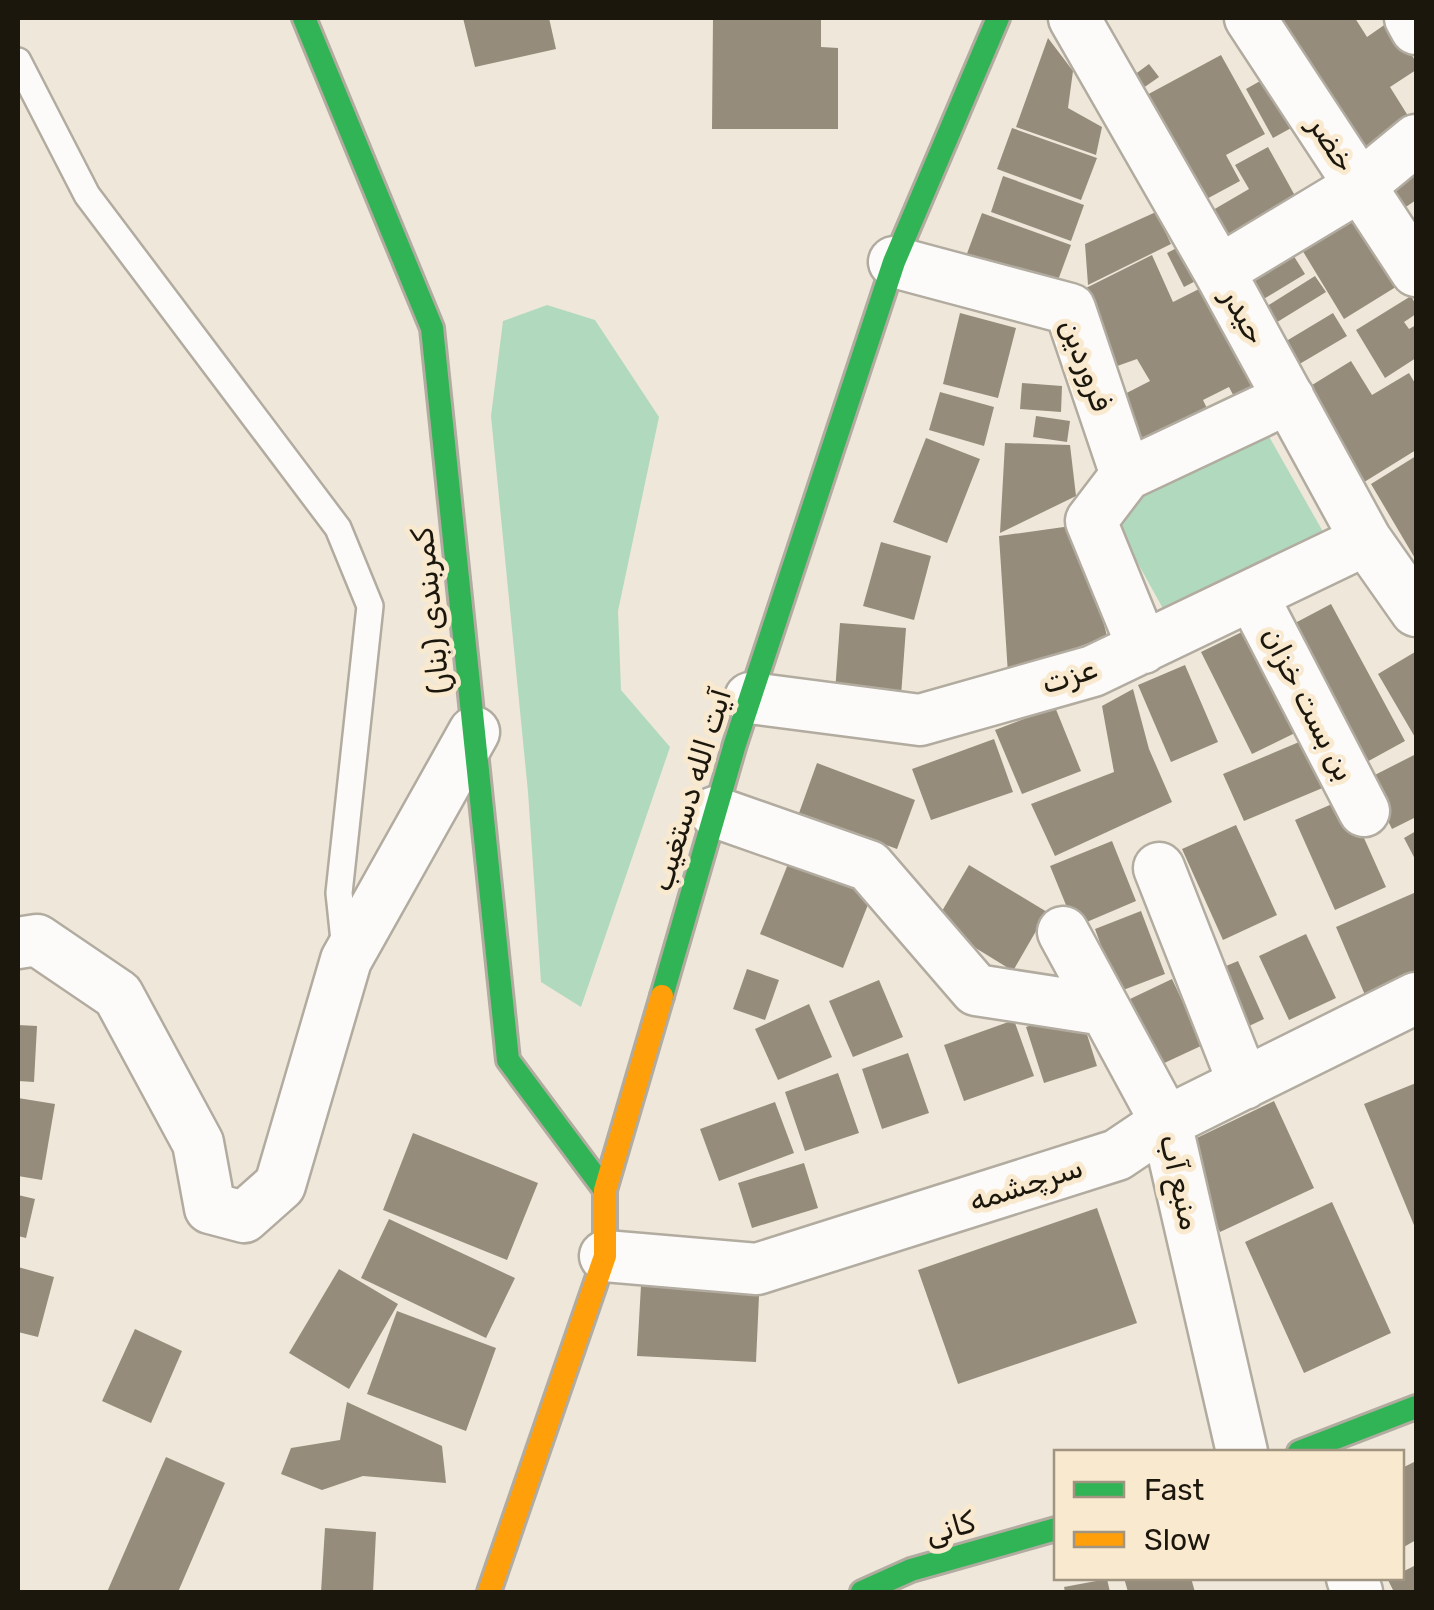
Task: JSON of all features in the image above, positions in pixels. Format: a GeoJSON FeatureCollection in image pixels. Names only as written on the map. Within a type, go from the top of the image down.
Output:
{"type":"FeatureCollection","features":[{"type":"Feature","properties":{"kind":"street","name":"کمربندی (بنار)"},"geometry":{"type":"LineString","coordinates":[[304,18],[432,328],[508,1060],[605,1190]]}},
{"type":"Feature","properties":{"kind":"street","name":"آیت الله دستغیب"},"geometry":{"type":"LineString","coordinates":[[489,1592],[606,1256],[605,1190],[750,698],[894,262],[998,18]]}},
{"type":"Feature","properties":{"kind":"street","name":"حیدر"},"geometry":{"type":"LineString","coordinates":[[1074,18],[1219,271],[1366,540],[1416,611]]}},
{"type":"Feature","properties":{"kind":"street","name":"خضر"},"geometry":{"type":"LineString","coordinates":[[1250,18],[1416,270]]}},
{"type":"Feature","properties":{"kind":"street"},"geometry":{"type":"LineString","coordinates":[[1410,18],[1416,29]]}},
{"type":"Feature","properties":{"kind":"street"},"geometry":{"type":"LineString","coordinates":[[1219,271],[1360,186],[1416,140]]}},
{"type":"Feature","properties":{"kind":"street","name":"فروردین"},"geometry":{"type":"LineString","coordinates":[[894,262],[1070,310],[1126,474]]}},
{"type":"Feature","properties":{"kind":"street"},"geometry":{"type":"LineString","coordinates":[[1142,648],[1091,521],[1126,474],[1290,398]]}},
{"type":"Feature","properties":{"kind":"street","name":"عزت"},"geometry":{"type":"LineString","coordinates":[[750,698],[920,720],[1093,671],[1366,540]]}},
{"type":"Feature","properties":{"kind":"street","name":"بن بست خزان"},"geometry":{"type":"LineString","coordinates":[[1253,597],[1364,811]]}},
{"type":"Feature","properties":{"kind":"street"},"geometry":{"type":"LineString","coordinates":[[18,943],[37,940],[118,995],[198,1143],[210,1208],[244,1217],[280,1186],[346,960],[474,732]]}},
{"type":"Feature","properties":{"kind":"street"},"geometry":{"type":"LineString","coordinates":[[715,812],[868,866],[976,990],[1105,1010]]}},
{"type":"Feature","properties":{"kind":"street"},"geometry":{"type":"LineString","coordinates":[[1159,868],[1244,1084]]}},
{"type":"Feature","properties":{"kind":"street","name":"منبع آب"},"geometry":{"type":"LineString","coordinates":[[1063,932],[1166,1122],[1242,1450]]}},
{"type":"Feature","properties":{"kind":"street","name":"سرچشمه"},"geometry":{"type":"LineString","coordinates":[[606,1256],[757,1270],[1117,1155],[1166,1122],[1416,998]]}},
{"type":"Feature","properties":{"kind":"street"},"geometry":{"type":"LineString","coordinates":[[1310,1450],[1416,1407]]}},
{"type":"Feature","properties":{"kind":"street","name":"کانی"},"geometry":{"type":"LineString","coordinates":[[862,1592],[914,1581],[1054,1530]]}},
{"type":"Feature","properties":{"kind":"lane"},"geometry":{"type":"LineString","coordinates":[[18,61],[86,196],[338,528],[370,606],[339,892],[346,960]]}},
{"type":"Feature","properties":{"kind":"green space"},"geometry":{"type":"Polygon","coordinates":[[[547,305],[595,320],[659,417],[618,611],[621,690],[670,747],[581,1007],[541,982],[528,792],[491,416],[503,321],[547,305]]]}},
{"type":"Feature","properties":{"kind":"green space"},"geometry":{"type":"Polygon","coordinates":[[[1267,433],[1326,537],[1166,614],[1115,522],[1128,488],[1267,433]]]}},
{"type":"Feature","properties":{"kind":"building"},"geometry":{"type":"Polygon","coordinates":[[[463,18],[549,18],[556,49],[475,67],[463,18]]]}},
{"type":"Feature","properties":{"kind":"building"},"geometry":{"type":"Polygon","coordinates":[[[713,18],[821,18],[821,47],[838,48],[838,129],[712,129],[713,18]]]}},
{"type":"Feature","properties":{"kind":"building"},"geometry":{"type":"Polygon","coordinates":[[[1276,18],[1355,18],[1367,37],[1390,21],[1416,62],[1416,70],[1390,87],[1410,119],[1366,148],[1276,18]]]}},
{"type":"Feature","properties":{"kind":"building"},"geometry":{"type":"Polygon","coordinates":[[[1048,38],[1073,71],[1068,108],[1102,127],[1096,155],[1016,127],[1048,38]]]}},
{"type":"Feature","properties":{"kind":"building"},"geometry":{"type":"Polygon","coordinates":[[[1221,55],[1265,134],[1226,155],[1240,181],[1201,202],[1143,97],[1221,55]]]}},
{"type":"Feature","properties":{"kind":"building"},"geometry":{"type":"Polygon","coordinates":[[[1149,64],[1159,77],[1136,93],[1126,81],[1149,64]]]}},
{"type":"Feature","properties":{"kind":"building"},"geometry":{"type":"Polygon","coordinates":[[[1274,73],[1302,122],[1273,138],[1246,89],[1274,73]]]}},
{"type":"Feature","properties":{"kind":"building"},"geometry":{"type":"Polygon","coordinates":[[[1012,128],[1097,158],[1081,200],[997,169],[1012,128]]]}},
{"type":"Feature","properties":{"kind":"building"},"geometry":{"type":"Polygon","coordinates":[[[1268,147],[1304,212],[1235,250],[1213,210],[1249,189],[1235,165],[1268,147]]]}},
{"type":"Feature","properties":{"kind":"building"},"geometry":{"type":"Polygon","coordinates":[[[1416,158],[1416,200],[1403,209],[1383,180],[1416,158]]]}},
{"type":"Feature","properties":{"kind":"building"},"geometry":{"type":"Polygon","coordinates":[[[1003,176],[1084,205],[1071,241],[991,212],[1003,176]]]}},
{"type":"Feature","properties":{"kind":"building"},"geometry":{"type":"Polygon","coordinates":[[[1348,201],[1399,285],[1344,319],[1293,235],[1348,201]]]}},
{"type":"Feature","properties":{"kind":"building"},"geometry":{"type":"Polygon","coordinates":[[[1156,212],[1171,244],[1088,285],[1085,244],[1156,212]]]}},
{"type":"Feature","properties":{"kind":"building"},"geometry":{"type":"Polygon","coordinates":[[[982,213],[1071,245],[1054,291],[965,259],[982,213]]]}},
{"type":"Feature","properties":{"kind":"building"},"geometry":{"type":"Polygon","coordinates":[[[1194,239],[1211,273],[1184,287],[1167,253],[1194,239]]]}},
{"type":"Feature","properties":{"kind":"building"},"geometry":{"type":"Polygon","coordinates":[[[1285,242],[1305,274],[1262,300],[1242,268],[1285,242]]]}},
{"type":"Feature","properties":{"kind":"building"},"geometry":{"type":"Polygon","coordinates":[[[1152,255],[1173,302],[1217,280],[1275,392],[1241,410],[1229,387],[1203,400],[1216,427],[1142,463],[1113,400],[1150,381],[1137,359],[1106,370],[1086,288],[1152,255]]]}},
{"type":"Feature","properties":{"kind":"building"},"geometry":{"type":"Polygon","coordinates":[[[1315,276],[1326,292],[1274,324],[1264,308],[1315,276]]]}},
{"type":"Feature","properties":{"kind":"building"},"geometry":{"type":"Polygon","coordinates":[[[1411,296],[1416,314],[1404,322],[1409,329],[1416,325],[1416,358],[1385,378],[1356,330],[1411,296]]]}},
{"type":"Feature","properties":{"kind":"building"},"geometry":{"type":"Polygon","coordinates":[[[960,313],[1016,328],[998,398],[943,384],[960,313]]]}},
{"type":"Feature","properties":{"kind":"building"},"geometry":{"type":"Polygon","coordinates":[[[1333,313],[1347,336],[1291,369],[1278,346],[1333,313]]]}},
{"type":"Feature","properties":{"kind":"building"},"geometry":{"type":"Polygon","coordinates":[[[1351,361],[1372,395],[1409,373],[1416,385],[1416,450],[1361,484],[1304,390],[1351,361]]]}},
{"type":"Feature","properties":{"kind":"building"},"geometry":{"type":"Polygon","coordinates":[[[1022,383],[1062,386],[1061,412],[1020,409],[1022,383]]]}},
{"type":"Feature","properties":{"kind":"building"},"geometry":{"type":"Polygon","coordinates":[[[940,392],[994,407],[984,446],[929,430],[940,392]]]}},
{"type":"Feature","properties":{"kind":"building"},"geometry":{"type":"Polygon","coordinates":[[[1036,416],[1070,421],[1067,442],[1033,437],[1036,416]]]}},
{"type":"Feature","properties":{"kind":"building"},"geometry":{"type":"Polygon","coordinates":[[[926,438],[980,459],[947,543],[893,522],[926,438]]]}},
{"type":"Feature","properties":{"kind":"building"},"geometry":{"type":"Polygon","coordinates":[[[1005,443],[1070,445],[1076,496],[1000,533],[1005,443]]]}},
{"type":"Feature","properties":{"kind":"building"},"geometry":{"type":"Polygon","coordinates":[[[1416,456],[1416,560],[1371,484],[1416,456]]]}},
{"type":"Feature","properties":{"kind":"building"},"geometry":{"type":"Polygon","coordinates":[[[1078,525],[1107,636],[1008,674],[999,536],[1078,525]]]}},
{"type":"Feature","properties":{"kind":"building"},"geometry":{"type":"Polygon","coordinates":[[[881,542],[931,556],[914,620],[863,606],[881,542]]]}},
{"type":"Feature","properties":{"kind":"building"},"geometry":{"type":"Polygon","coordinates":[[[1331,604],[1405,741],[1354,769],[1280,631],[1331,604]]]}},
{"type":"Feature","properties":{"kind":"building"},"geometry":{"type":"Polygon","coordinates":[[[840,623],[906,628],[901,696],[835,692],[840,623]]]}},
{"type":"Feature","properties":{"kind":"building"},"geometry":{"type":"Polygon","coordinates":[[[1248,629],[1299,731],[1252,754],[1201,652],[1248,629]]]}},
{"type":"Feature","properties":{"kind":"building"},"geometry":{"type":"Polygon","coordinates":[[[1416,654],[1416,739],[1378,674],[1416,654]]]}},
{"type":"Feature","properties":{"kind":"building"},"geometry":{"type":"Polygon","coordinates":[[[1185,665],[1218,742],[1171,762],[1138,685],[1185,665]]]}},
{"type":"Feature","properties":{"kind":"building"},"geometry":{"type":"Polygon","coordinates":[[[1133,689],[1149,749],[1172,802],[1055,856],[1031,804],[1114,772],[1102,706],[1133,689]]]}},
{"type":"Feature","properties":{"kind":"building"},"geometry":{"type":"Polygon","coordinates":[[[1055,707],[1081,771],[1022,794],[995,730],[1055,707]]]}},
{"type":"Feature","properties":{"kind":"building"},"geometry":{"type":"Polygon","coordinates":[[[1311,737],[1332,784],[1244,821],[1223,774],[1311,737]]]}},
{"type":"Feature","properties":{"kind":"building"},"geometry":{"type":"Polygon","coordinates":[[[994,739],[1013,792],[931,820],[912,769],[994,739]]]}},
{"type":"Feature","properties":{"kind":"building"},"geometry":{"type":"Polygon","coordinates":[[[1416,754],[1416,817],[1392,829],[1367,779],[1416,754]]]}},
{"type":"Feature","properties":{"kind":"building"},"geometry":{"type":"Polygon","coordinates":[[[817,763],[915,800],[897,849],[799,813],[817,763]]]}},
{"type":"Feature","properties":{"kind":"building"},"geometry":{"type":"Polygon","coordinates":[[[1346,798],[1386,887],[1335,910],[1295,820],[1346,798]]]}},
{"type":"Feature","properties":{"kind":"building"},"geometry":{"type":"Polygon","coordinates":[[[1236,825],[1277,915],[1223,940],[1182,849],[1236,825]]]}},
{"type":"Feature","properties":{"kind":"building"},"geometry":{"type":"Polygon","coordinates":[[[1416,831],[1416,861],[1404,838],[1416,831]]]}},
{"type":"Feature","properties":{"kind":"building"},"geometry":{"type":"Polygon","coordinates":[[[1112,841],[1136,901],[1075,927],[1050,866],[1112,841]]]}},
{"type":"Feature","properties":{"kind":"building"},"geometry":{"type":"Polygon","coordinates":[[[790,859],[873,892],[843,968],[760,934],[790,859]]]}},
{"type":"Feature","properties":{"kind":"building"},"geometry":{"type":"Polygon","coordinates":[[[969,865],[1047,912],[1013,971],[935,923],[969,865]]]}},
{"type":"Feature","properties":{"kind":"building"},"geometry":{"type":"Polygon","coordinates":[[[1414,893],[1416,980],[1368,1002],[1336,927],[1414,893]]]}},
{"type":"Feature","properties":{"kind":"building"},"geometry":{"type":"Polygon","coordinates":[[[1141,911],[1165,974],[1118,992],[1095,929],[1141,911]]]}},
{"type":"Feature","properties":{"kind":"building"},"geometry":{"type":"Polygon","coordinates":[[[1306,934],[1336,998],[1289,1020],[1259,956],[1306,934]]]}},
{"type":"Feature","properties":{"kind":"building"},"geometry":{"type":"Polygon","coordinates":[[[1238,961],[1264,1019],[1234,1033],[1207,974],[1238,961]]]}},
{"type":"Feature","properties":{"kind":"building"},"geometry":{"type":"Polygon","coordinates":[[[747,969],[779,980],[765,1020],[733,1009],[747,969]]]}},
{"type":"Feature","properties":{"kind":"building"},"geometry":{"type":"Polygon","coordinates":[[[1172,979],[1203,1045],[1160,1065],[1130,999],[1172,979]]]}},
{"type":"Feature","properties":{"kind":"building"},"geometry":{"type":"Polygon","coordinates":[[[879,980],[903,1037],[853,1057],[829,1001],[879,980]]]}},
{"type":"Feature","properties":{"kind":"building"},"geometry":{"type":"Polygon","coordinates":[[[809,1004],[832,1057],[778,1080],[755,1029],[809,1004]]]}},
{"type":"Feature","properties":{"kind":"building"},"geometry":{"type":"Polygon","coordinates":[[[1079,1009],[1097,1066],[1044,1083],[1026,1027],[1079,1009]]]}},
{"type":"Feature","properties":{"kind":"building"},"geometry":{"type":"Polygon","coordinates":[[[1014,1020],[1034,1076],[964,1101],[944,1045],[1014,1020]]]}},
{"type":"Feature","properties":{"kind":"building"},"geometry":{"type":"Polygon","coordinates":[[[18,1025],[37,1026],[34,1082],[18,1081],[18,1025]]]}},
{"type":"Feature","properties":{"kind":"building"},"geometry":{"type":"Polygon","coordinates":[[[908,1053],[929,1113],[882,1129],[862,1069],[908,1053]]]}},
{"type":"Feature","properties":{"kind":"building"},"geometry":{"type":"Polygon","coordinates":[[[838,1073],[859,1133],[805,1151],[785,1092],[838,1073]]]}},
{"type":"Feature","properties":{"kind":"building"},"geometry":{"type":"Polygon","coordinates":[[[1416,1083],[1416,1230],[1364,1104],[1416,1083]]]}},
{"type":"Feature","properties":{"kind":"building"},"geometry":{"type":"Polygon","coordinates":[[[18,1098],[55,1104],[42,1180],[18,1176],[18,1098]]]}},
{"type":"Feature","properties":{"kind":"building"},"geometry":{"type":"Polygon","coordinates":[[[1274,1101],[1314,1188],[1220,1232],[1180,1146],[1274,1101]]]}},
{"type":"Feature","properties":{"kind":"building"},"geometry":{"type":"Polygon","coordinates":[[[775,1102],[794,1153],[719,1181],[700,1129],[775,1102]]]}},
{"type":"Feature","properties":{"kind":"building"},"geometry":{"type":"Polygon","coordinates":[[[413,1133],[538,1183],[507,1260],[383,1210],[413,1133]]]}},
{"type":"Feature","properties":{"kind":"building"},"geometry":{"type":"Polygon","coordinates":[[[804,1163],[818,1208],[752,1228],[738,1183],[804,1163]]]}},
{"type":"Feature","properties":{"kind":"building"},"geometry":{"type":"Polygon","coordinates":[[[18,1195],[35,1199],[26,1238],[18,1236],[18,1195]]]}},
{"type":"Feature","properties":{"kind":"building"},"geometry":{"type":"Polygon","coordinates":[[[1332,1202],[1391,1333],[1304,1373],[1245,1242],[1332,1202]]]}},
{"type":"Feature","properties":{"kind":"building"},"geometry":{"type":"Polygon","coordinates":[[[1097,1208],[1137,1323],[958,1384],[918,1270],[1097,1208]]]}},
{"type":"Feature","properties":{"kind":"building"},"geometry":{"type":"Polygon","coordinates":[[[389,1219],[515,1278],[486,1338],[361,1278],[389,1219]]]}},
{"type":"Feature","properties":{"kind":"building"},"geometry":{"type":"Polygon","coordinates":[[[18,1267],[54,1277],[38,1337],[18,1332],[18,1267]]]}},
{"type":"Feature","properties":{"kind":"building"},"geometry":{"type":"Polygon","coordinates":[[[642,1268],[760,1274],[756,1362],[637,1356],[642,1268]]]}},
{"type":"Feature","properties":{"kind":"building"},"geometry":{"type":"Polygon","coordinates":[[[339,1269],[398,1304],[349,1389],[289,1353],[339,1269]]]}},
{"type":"Feature","properties":{"kind":"building"},"geometry":{"type":"Polygon","coordinates":[[[397,1311],[496,1348],[466,1431],[367,1394],[397,1311]]]}},
{"type":"Feature","properties":{"kind":"building"},"geometry":{"type":"Polygon","coordinates":[[[135,1329],[182,1351],[151,1423],[102,1401],[135,1329]]]}},
{"type":"Feature","properties":{"kind":"building"},"geometry":{"type":"Polygon","coordinates":[[[347,1402],[442,1446],[446,1483],[363,1476],[322,1490],[281,1474],[291,1448],[340,1440],[347,1402]]]}},
{"type":"Feature","properties":{"kind":"building"},"geometry":{"type":"Polygon","coordinates":[[[166,1457],[225,1483],[178,1592],[107,1592],[166,1457]]]}},
{"type":"Feature","properties":{"kind":"building"},"geometry":{"type":"Polygon","coordinates":[[[1416,1461],[1416,1540],[1404,1547],[1404,1467],[1416,1461]]]}},
{"type":"Feature","properties":{"kind":"building"},"geometry":{"type":"Polygon","coordinates":[[[325,1528],[376,1532],[373,1592],[321,1592],[325,1528]]]}},
{"type":"Feature","properties":{"kind":"building"},"geometry":{"type":"Polygon","coordinates":[[[1416,1565],[1416,1592],[1394,1592],[1388,1580],[1404,1580],[1404,1571],[1416,1565]]]}},
{"type":"Feature","properties":{"kind":"building"},"geometry":{"type":"Polygon","coordinates":[[[1107,1580],[1110,1592],[1065,1592],[1064,1587],[1107,1580]]]}},
{"type":"Feature","properties":{"kind":"building"},"geometry":{"type":"Polygon","coordinates":[[[1125,1580],[1192,1580],[1195,1592],[1128,1592],[1125,1580]]]}},
{"type":"Feature","properties":{"kind":"traffic: fast"},"geometry":{"type":"LineString","coordinates":[[304,18],[432,328],[508,1060],[605,1190]]}},
{"type":"Feature","properties":{"kind":"traffic: fast"},"geometry":{"type":"LineString","coordinates":[[662,996],[735,744],[894,262],[998,18]]}},
{"type":"Feature","properties":{"kind":"traffic: fast"},"geometry":{"type":"LineString","coordinates":[[1304,1450],[1416,1407]]}},
{"type":"Feature","properties":{"kind":"traffic: fast"},"geometry":{"type":"LineString","coordinates":[[862,1592],[911,1570],[1054,1530]]}},
{"type":"Feature","properties":{"kind":"traffic: slow"},"geometry":{"type":"LineString","coordinates":[[489,1592],[605,1256],[605,1190],[662,996]]}}]}
